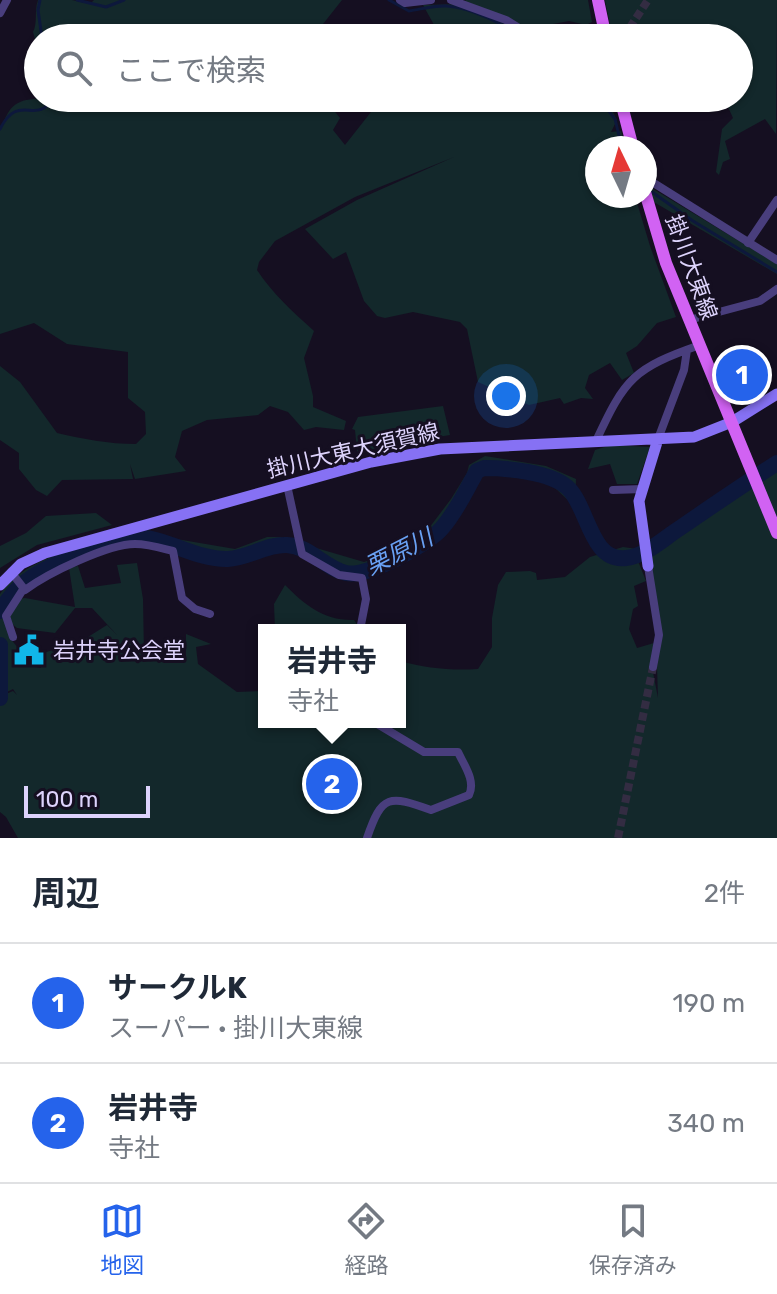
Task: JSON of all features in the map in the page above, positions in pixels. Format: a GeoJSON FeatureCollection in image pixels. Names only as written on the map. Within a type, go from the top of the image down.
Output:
{"type":"FeatureCollection","features":[{"type":"Feature","properties":{"kind":"main road"},"geometry":{"type":"LineString","coordinates":[[598,0],[603,24]]}},
{"type":"Feature","properties":{"kind":"main road"},"geometry":{"type":"LineString","coordinates":[[624,112],[630,136]]}},
{"type":"Feature","properties":{"kind":"main road","name":"掛川大東線"},"geometry":{"type":"LineString","coordinates":[[650,208],[666,263],[689,320],[693,347],[732,422],[777,533]]}},
{"type":"Feature","properties":{"kind":"main road","name":"掛川大東大須賀線"},"geometry":{"type":"LineString","coordinates":[[0,585],[20,583],[21,564],[45,553],[138,536],[287,485],[371,462],[440,449],[694,437],[732,422],[777,394]]}},
{"type":"Feature","properties":{"kind":"main road"},"geometry":{"type":"LineString","coordinates":[[648,564],[639,507],[658,439]]}},
{"type":"Feature","properties":{"kind":"street"},"geometry":{"type":"LineString","coordinates":[[0,13],[7,0]]}},
{"type":"Feature","properties":{"kind":"street"},"geometry":{"type":"LineString","coordinates":[[400,0],[416,3],[431,0]]}},
{"type":"Feature","properties":{"kind":"street"},"geometry":{"type":"LineString","coordinates":[[451,0],[512,24]]}},
{"type":"Feature","properties":{"kind":"street"},"geometry":{"type":"LineString","coordinates":[[657,185],[777,260]]}},
{"type":"Feature","properties":{"kind":"street"},"geometry":{"type":"LineString","coordinates":[[748,243],[777,200]]}},
{"type":"Feature","properties":{"kind":"street"},"geometry":{"type":"LineString","coordinates":[[689,320],[760,301],[777,289]]}},
{"type":"Feature","properties":{"kind":"street"},"geometry":{"type":"LineString","coordinates":[[658,439],[693,347]]}},
{"type":"Feature","properties":{"kind":"street"},"geometry":{"type":"LineString","coordinates":[[596,441],[628,381],[647,367],[693,347]]}},
{"type":"Feature","properties":{"kind":"street"},"geometry":{"type":"LineString","coordinates":[[287,485],[302,552],[339,575],[362,578],[366,599],[361,624]]}},
{"type":"Feature","properties":{"kind":"street"},"geometry":{"type":"LineString","coordinates":[[613,490],[642,489]]}},
{"type":"Feature","properties":{"kind":"street"},"geometry":{"type":"LineString","coordinates":[[13,637],[6,616],[20,583],[115,548],[138,536],[173,551],[182,598],[195,609],[210,614]]}},
{"type":"Feature","properties":{"kind":"street"},"geometry":{"type":"LineString","coordinates":[[648,564],[659,635],[653,667]]}},
{"type":"Feature","properties":{"kind":"street"},"geometry":{"type":"LineString","coordinates":[[367,838],[374,815],[389,801],[400,799],[431,810],[469,795],[472,790],[472,782],[458,752],[424,752],[384,728]]}},
{"type":"Feature","properties":{"kind":"green space"},"geometry":{"type":"Polygon","coordinates":[[[38,0],[72,0],[90,4],[94,0],[342,0],[323,24],[35,24],[38,0]]]}},
{"type":"Feature","properties":{"kind":"green space"},"geometry":{"type":"Polygon","coordinates":[[[466,0],[588,0],[592,22],[434,24],[423,5],[462,4],[466,0]]]}},
{"type":"Feature","properties":{"kind":"green space"},"geometry":{"type":"Polygon","coordinates":[[[605,0],[777,0],[776,134],[765,119],[725,141],[730,159],[723,162],[719,175],[716,172],[722,129],[733,118],[730,112],[753,112],[753,24],[610,24],[605,0]]]}},
{"type":"Feature","properties":{"kind":"green space"},"geometry":{"type":"Polygon","coordinates":[[[24,101],[24,112],[335,112],[340,118],[333,130],[345,145],[371,112],[613,112],[617,120],[611,132],[621,131],[622,136],[585,136],[585,208],[639,208],[676,317],[657,323],[637,346],[626,353],[634,373],[622,380],[610,363],[589,375],[585,388],[593,399],[581,398],[564,404],[560,398],[529,405],[478,382],[467,329],[460,322],[413,312],[385,318],[377,316],[364,301],[346,252],[333,259],[305,229],[357,200],[454,157],[355,197],[275,241],[259,262],[257,270],[269,287],[314,331],[304,358],[313,407],[346,421],[344,430],[316,427],[304,430],[288,412],[270,406],[258,415],[207,420],[182,431],[175,457],[186,471],[135,479],[130,464],[133,479],[62,480],[47,496],[36,490],[19,469],[19,453],[0,440],[0,366],[20,382],[57,433],[96,441],[136,444],[146,434],[145,412],[128,398],[128,352],[67,344],[34,323],[0,334],[0,130],[15,105],[24,101]]]}},
{"type":"Feature","properties":{"kind":"green space"},"geometry":{"type":"Polygon","coordinates":[[[657,191],[777,264],[777,274],[657,204],[657,191]]]}},
{"type":"Feature","properties":{"kind":"green space"},"geometry":{"type":"Polygon","coordinates":[[[443,406],[450,435],[384,446],[381,432],[382,445],[361,455],[357,451],[355,430],[352,429],[358,417],[443,406]]]}},
{"type":"Feature","properties":{"kind":"green space"},"geometry":{"type":"Polygon","coordinates":[[[611,445],[650,447],[637,484],[617,484],[610,464],[588,469],[595,450],[611,445]]]}},
{"type":"Feature","properties":{"kind":"green space"},"geometry":{"type":"Polygon","coordinates":[[[485,456],[546,466],[576,479],[575,507],[553,486],[543,481],[487,474],[472,487],[454,518],[434,541],[389,570],[373,576],[343,576],[306,553],[306,545],[364,562],[383,559],[423,536],[451,499],[469,465],[485,456]]]}},
{"type":"Feature","properties":{"kind":"green space"},"geometry":{"type":"Polygon","coordinates":[[[777,464],[777,838],[18,838],[0,812],[0,704],[6,694],[13,691],[17,695],[13,689],[5,693],[6,679],[0,702],[0,594],[26,570],[59,554],[131,532],[121,539],[147,534],[235,549],[267,537],[280,537],[298,544],[297,550],[278,549],[249,560],[220,563],[161,547],[133,544],[53,570],[18,599],[75,607],[69,568],[78,566],[85,588],[121,583],[117,565],[137,563],[143,599],[144,654],[186,658],[186,634],[211,644],[196,647],[198,664],[237,692],[258,691],[258,728],[406,728],[406,662],[458,670],[478,669],[492,647],[492,618],[498,585],[506,572],[530,571],[536,573],[537,580],[565,577],[590,557],[623,547],[637,549],[646,581],[634,586],[638,606],[633,609],[629,629],[637,648],[654,643],[652,667],[658,698],[660,637],[648,554],[777,464]],[[75,608],[55,633],[17,628],[11,623],[9,637],[19,649],[18,662],[12,663],[41,668],[43,653],[80,642],[107,625],[117,635],[92,608],[75,608]]]}},
{"type":"Feature","properties":{"kind":"green space"},"geometry":{"type":"Polygon","coordinates":[[[96,513],[112,525],[37,545],[0,568],[0,546],[26,533],[46,516],[96,513]]]}},
{"type":"Feature","properties":{"kind":"green space"},"geometry":{"type":"Polygon","coordinates":[[[285,585],[324,615],[354,620],[357,624],[275,624],[274,604],[285,585]]]}},
{"type":"Feature","properties":{"kind":"waterway"},"geometry":{"type":"LineString","coordinates":[[40,0],[40,24]]}},
{"type":"Feature","properties":{"kind":"waterway"},"geometry":{"type":"LineString","coordinates":[[77,0],[106,7],[124,0]]}},
{"type":"Feature","properties":{"kind":"waterway"},"geometry":{"type":"LineString","coordinates":[[389,0],[409,11],[456,7],[500,24]]}},
{"type":"Feature","properties":{"kind":"waterway"},"geometry":{"type":"LineString","coordinates":[[0,129],[14,112],[24,110]]}},
{"type":"Feature","properties":{"kind":"waterway"},"geometry":{"type":"LineString","coordinates":[[610,112],[615,119],[619,136]]}},
{"type":"Feature","properties":{"kind":"waterway"},"geometry":{"type":"LineString","coordinates":[[657,196],[777,272]]}},
{"type":"Feature","properties":{"kind":"waterway","name":"栗原川"},"geometry":{"type":"LineString","coordinates":[[0,611],[16,590],[37,574],[83,552],[130,537],[151,539],[195,553],[228,559],[272,547],[295,546],[346,573],[368,570],[411,551],[435,535],[452,515],[477,471],[484,468],[527,472],[559,482],[574,495],[605,552],[614,557],[633,557],[777,463]]}},
{"type":"Feature","properties":{"kind":"waterway","name":"栗原川"},"geometry":{"type":"LineString","coordinates":[[0,645],[0,698]]}},
{"type":"Feature","properties":{"kind":"tunnel"},"geometry":{"type":"LineString","coordinates":[[632,24],[648,0]]}},
{"type":"Feature","properties":{"kind":"tunnel"},"geometry":{"type":"LineString","coordinates":[[618,838],[653,667]]}},
{"type":"Feature","properties":{"kind":"place","name":"サークルK"},"geometry":{"type":"Point","coordinates":[742,375]}},
{"type":"Feature","properties":{"kind":"place","name":"岩井寺公会堂"},"geometry":{"type":"Point","coordinates":[29,650]}},
{"type":"Feature","properties":{"kind":"place","name":"岩井寺"},"geometry":{"type":"Point","coordinates":[332,784]}}]}
